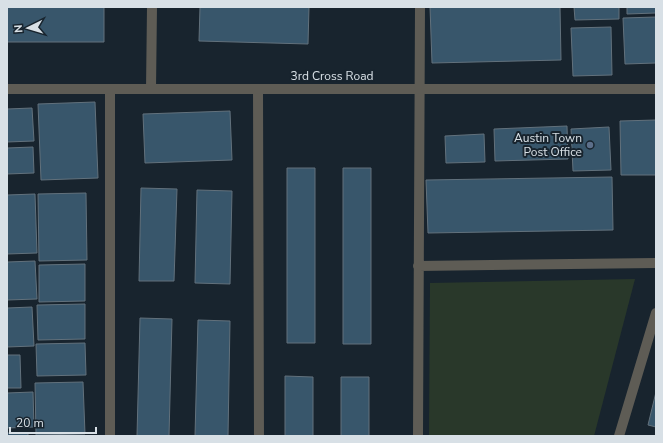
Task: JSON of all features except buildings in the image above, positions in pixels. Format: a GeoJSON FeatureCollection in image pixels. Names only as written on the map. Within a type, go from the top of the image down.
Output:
{"type":"FeatureCollection","features":[{"type":"Feature","properties":{"kind":"street"},"geometry":{"type":"LineString","coordinates":[[151,89],[152,7]]}},
{"type":"Feature","properties":{"kind":"street"},"geometry":{"type":"LineString","coordinates":[[418,436],[420,7]]}},
{"type":"Feature","properties":{"kind":"street","name":"3rd Cross Road"},"geometry":{"type":"LineString","coordinates":[[7,89],[656,89]]}},
{"type":"Feature","properties":{"kind":"street"},"geometry":{"type":"LineString","coordinates":[[110,89],[110,436]]}},
{"type":"Feature","properties":{"kind":"street"},"geometry":{"type":"LineString","coordinates":[[258,89],[259,436]]}},
{"type":"Feature","properties":{"kind":"street"},"geometry":{"type":"LineString","coordinates":[[418,266],[656,263]]}},
{"type":"Feature","properties":{"kind":"street"},"geometry":{"type":"LineString","coordinates":[[618,436],[656,313]]}},
{"type":"Feature","properties":{"kind":"green space"},"geometry":{"type":"Polygon","coordinates":[[[635,279],[594,436],[429,436],[430,283],[635,279]]]}},
{"type":"Feature","properties":{"kind":"place","name":"Austin Town Post Office"},"geometry":{"type":"Point","coordinates":[590,145]}}]}
